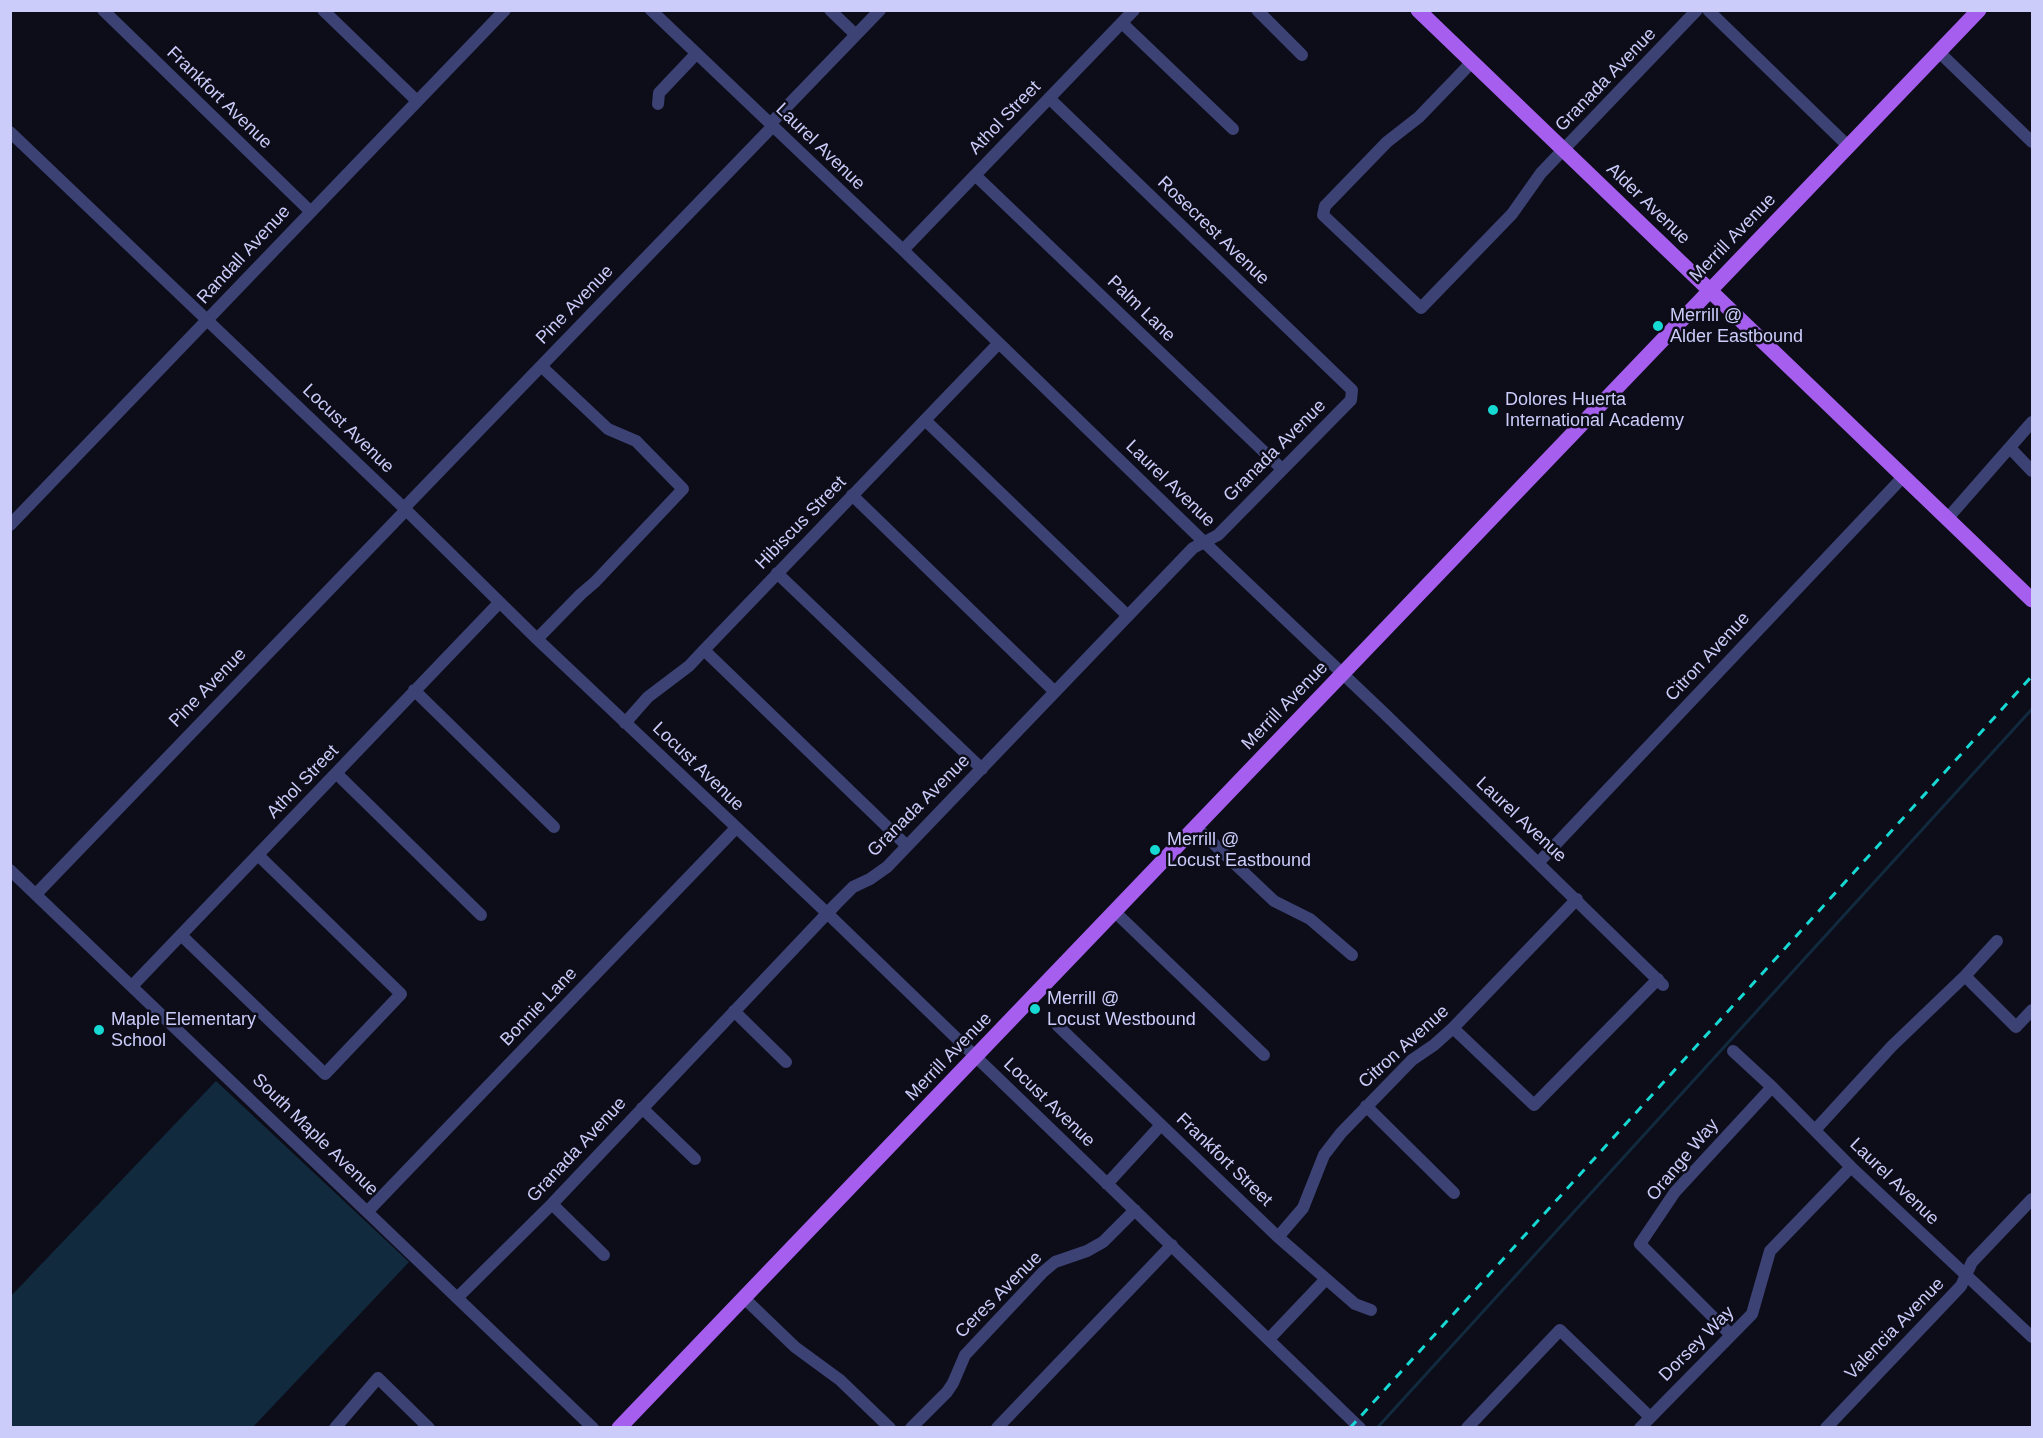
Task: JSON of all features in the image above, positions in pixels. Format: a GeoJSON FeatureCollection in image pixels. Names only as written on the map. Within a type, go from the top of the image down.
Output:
{"type":"FeatureCollection","features":[{"type":"Feature","properties":{"kind":"main road","name":"Alder Avenue"},"geometry":{"type":"LineString","coordinates":[[1418,10],[2032,600]]}},
{"type":"Feature","properties":{"kind":"main road","name":"Merrill Avenue"},"geometry":{"type":"LineString","coordinates":[[619,1428],[1979,10]]}},
{"type":"Feature","properties":{"kind":"street","name":"Frankfort Avenue"},"geometry":{"type":"LineString","coordinates":[[103,10],[310,211]]}},
{"type":"Feature","properties":{"kind":"street"},"geometry":{"type":"LineString","coordinates":[[323,10],[417,101]]}},
{"type":"Feature","properties":{"kind":"street","name":"Randall Avenue"},"geometry":{"type":"LineString","coordinates":[[10,525],[505,10]]}},
{"type":"Feature","properties":{"kind":"street","name":"Laurel Avenue"},"geometry":{"type":"LineString","coordinates":[[651,10],[1344,674],[1661,982],[1534,1105],[1453,1028]]}},
{"type":"Feature","properties":{"kind":"street"},"geometry":{"type":"LineString","coordinates":[[830,10],[856,35]]}},
{"type":"Feature","properties":{"kind":"street","name":"Pine Avenue"},"geometry":{"type":"LineString","coordinates":[[37,893],[880,10]]}},
{"type":"Feature","properties":{"kind":"street","name":"Athol Street"},"geometry":{"type":"LineString","coordinates":[[903,250],[1134,10]]}},
{"type":"Feature","properties":{"kind":"street"},"geometry":{"type":"LineString","coordinates":[[1257,10],[1302,55]]}},
{"type":"Feature","properties":{"kind":"street","name":"Granada Avenue"},"geometry":{"type":"LineString","coordinates":[[1472,62],[1419,117],[1380,150],[1325,206],[1323,215],[1421,308],[1512,214],[1541,173],[1697,10]]}},
{"type":"Feature","properties":{"kind":"street"},"geometry":{"type":"LineString","coordinates":[[1708,10],[1848,146]]}},
{"type":"Feature","properties":{"kind":"street"},"geometry":{"type":"LineString","coordinates":[[1122,23],[1233,129]]}},
{"type":"Feature","properties":{"kind":"street"},"geometry":{"type":"LineString","coordinates":[[1939,52],[2032,142]]}},
{"type":"Feature","properties":{"kind":"street"},"geometry":{"type":"LineString","coordinates":[[658,104],[659,93],[696,54]]}},
{"type":"Feature","properties":{"kind":"street","name":"Rosecrest Avenue"},"geometry":{"type":"LineString","coordinates":[[1049,98],[1352,390]]}},
{"type":"Feature","properties":{"kind":"street","name":"Locust Avenue"},"geometry":{"type":"LineString","coordinates":[[10,132],[405,509],[499,603],[827,913],[1360,1428]]}},
{"type":"Feature","properties":{"kind":"street","name":"Palm Lane"},"geometry":{"type":"LineString","coordinates":[[975,175],[1282,469]]}},
{"type":"Feature","properties":{"kind":"street","name":"Hibiscus Street"},"geometry":{"type":"LineString","coordinates":[[625,723],[648,698],[689,666],[999,343]]}},
{"type":"Feature","properties":{"kind":"street"},"geometry":{"type":"LineString","coordinates":[[537,639],[595,582],[683,489],[636,441],[608,429],[541,366]]}},
{"type":"Feature","properties":{"kind":"street","name":"Granada Avenue"},"geometry":{"type":"LineString","coordinates":[[457,1298],[552,1204],[827,913],[853,887],[887,867],[1193,548],[1218,535],[1350,400],[1352,390]]}},
{"type":"Feature","properties":{"kind":"street"},"geometry":{"type":"LineString","coordinates":[[925,420],[1128,616]]}},
{"type":"Feature","properties":{"kind":"street"},"geometry":{"type":"LineString","coordinates":[[1947,519],[2032,422]]}},
{"type":"Feature","properties":{"kind":"street"},"geometry":{"type":"LineString","coordinates":[[2010,448],[2032,471]]}},
{"type":"Feature","properties":{"kind":"street","name":"Citron Avenue"},"geometry":{"type":"LineString","coordinates":[[1539,862],[1903,477]]}},
{"type":"Feature","properties":{"kind":"street"},"geometry":{"type":"LineString","coordinates":[[852,495],[1055,692]]}},
{"type":"Feature","properties":{"kind":"street"},"geometry":{"type":"LineString","coordinates":[[777,573],[982,769]]}},
{"type":"Feature","properties":{"kind":"street","name":"Athol Street"},"geometry":{"type":"LineString","coordinates":[[133,984],[499,603]]}},
{"type":"Feature","properties":{"kind":"street"},"geometry":{"type":"LineString","coordinates":[[704,650],[908,846]]}},
{"type":"Feature","properties":{"kind":"street"},"geometry":{"type":"LineString","coordinates":[[414,690],[554,827]]}},
{"type":"Feature","properties":{"kind":"street"},"geometry":{"type":"LineString","coordinates":[[336,773],[481,915]]}},
{"type":"Feature","properties":{"kind":"street"},"geometry":{"type":"LineString","coordinates":[[1196,827],[1274,901],[1310,919],[1352,955]]}},
{"type":"Feature","properties":{"kind":"street","name":"Bonnie Lane"},"geometry":{"type":"LineString","coordinates":[[368,1211],[736,828]]}},
{"type":"Feature","properties":{"kind":"street"},"geometry":{"type":"LineString","coordinates":[[181,935],[325,1074],[401,994],[258,855]]}},
{"type":"Feature","properties":{"kind":"street","name":"South Maple Avenue"},"geometry":{"type":"LineString","coordinates":[[10,870],[133,984],[593,1428]]}},
{"type":"Feature","properties":{"kind":"street","name":"Citron Avenue"},"geometry":{"type":"LineString","coordinates":[[1278,1237],[1304,1208],[1324,1155],[1366,1106],[1412,1060],[1434,1046],[1453,1028],[1577,899]]}},
{"type":"Feature","properties":{"kind":"street"},"geometry":{"type":"LineString","coordinates":[[1115,912],[1264,1055]]}},
{"type":"Feature","properties":{"kind":"street"},"geometry":{"type":"LineString","coordinates":[[1815,1130],[1892,1046],[1965,976],[1997,941]]}},
{"type":"Feature","properties":{"kind":"street"},"geometry":{"type":"LineString","coordinates":[[1965,976],[2016,1027],[2032,1010]]}},
{"type":"Feature","properties":{"kind":"street"},"geometry":{"type":"LineString","coordinates":[[734,1011],[786,1062]]}},
{"type":"Feature","properties":{"kind":"street","name":"Frankfort Street"},"geometry":{"type":"LineString","coordinates":[[1058,1026],[1278,1237],[1354,1304],[1371,1310]]}},
{"type":"Feature","properties":{"kind":"street","name":"Laurel Avenue"},"geometry":{"type":"LineString","coordinates":[[1733,1051],[1851,1167],[2032,1337]]}},
{"type":"Feature","properties":{"kind":"street","name":"Orange Way"},"geometry":{"type":"LineString","coordinates":[[1731,1335],[1640,1244],[1675,1192],[1772,1087]]}},
{"type":"Feature","properties":{"kind":"street"},"geometry":{"type":"LineString","coordinates":[[1366,1106],[1454,1194]]}},
{"type":"Feature","properties":{"kind":"street"},"geometry":{"type":"LineString","coordinates":[[642,1108],[695,1159]]}},
{"type":"Feature","properties":{"kind":"street"},"geometry":{"type":"LineString","coordinates":[[1107,1184],[1161,1125]]}},
{"type":"Feature","properties":{"kind":"street","name":"Dorsey Way"},"geometry":{"type":"LineString","coordinates":[[1640,1428],[1752,1314],[1770,1251],[1851,1167]]}},
{"type":"Feature","properties":{"kind":"street","name":"Valencia Avenue"},"geometry":{"type":"LineString","coordinates":[[1826,1428],[1961,1286],[1972,1262],[2032,1199]]}},
{"type":"Feature","properties":{"kind":"street"},"geometry":{"type":"LineString","coordinates":[[552,1204],[604,1255]]}},
{"type":"Feature","properties":{"kind":"street","name":"Ceres Avenue"},"geometry":{"type":"LineString","coordinates":[[911,1428],[947,1392],[965,1355],[1043,1272],[1054,1262],[1087,1251],[1103,1242],[1135,1210]]}},
{"type":"Feature","properties":{"kind":"street"},"geometry":{"type":"LineString","coordinates":[[997,1428],[1172,1245]]}},
{"type":"Feature","properties":{"kind":"street"},"geometry":{"type":"LineString","coordinates":[[1269,1338],[1326,1279]]}},
{"type":"Feature","properties":{"kind":"street"},"geometry":{"type":"LineString","coordinates":[[744,1298],[795,1347],[840,1380],[890,1428]]}},
{"type":"Feature","properties":{"kind":"street"},"geometry":{"type":"LineString","coordinates":[[1467,1428],[1560,1330],[1650,1417]]}},
{"type":"Feature","properties":{"kind":"street"},"geometry":{"type":"LineString","coordinates":[[335,1428],[378,1378],[429,1428]]}},
{"type":"Feature","properties":{"kind":"water"},"geometry":{"type":"Polygon","coordinates":[[[216,1081],[409,1262],[253,1427],[11,1427],[11,1296],[216,1081]]]}},
{"type":"Feature","properties":{"kind":"waterway"},"geometry":{"type":"LineString","coordinates":[[1377,1428],[2032,709]]}},
{"type":"Feature","properties":{"kind":"railway"},"geometry":{"type":"LineString","coordinates":[[1350,1428],[2032,676]]}},
{"type":"Feature","properties":{"kind":"place","name":"Merrill @ Alder Eastbound"},"geometry":{"type":"Point","coordinates":[1658,326]}},
{"type":"Feature","properties":{"kind":"place","name":"Dolores Huerta International Academy"},"geometry":{"type":"Point","coordinates":[1493,410]}},
{"type":"Feature","properties":{"kind":"place","name":"Merrill @ Locust Eastbound"},"geometry":{"type":"Point","coordinates":[1155,850]}},
{"type":"Feature","properties":{"kind":"place","name":"Merrill @ Locust Westbound"},"geometry":{"type":"Point","coordinates":[1035,1009]}},
{"type":"Feature","properties":{"kind":"place","name":"Maple Elementary School"},"geometry":{"type":"Point","coordinates":[99,1030]}}]}
